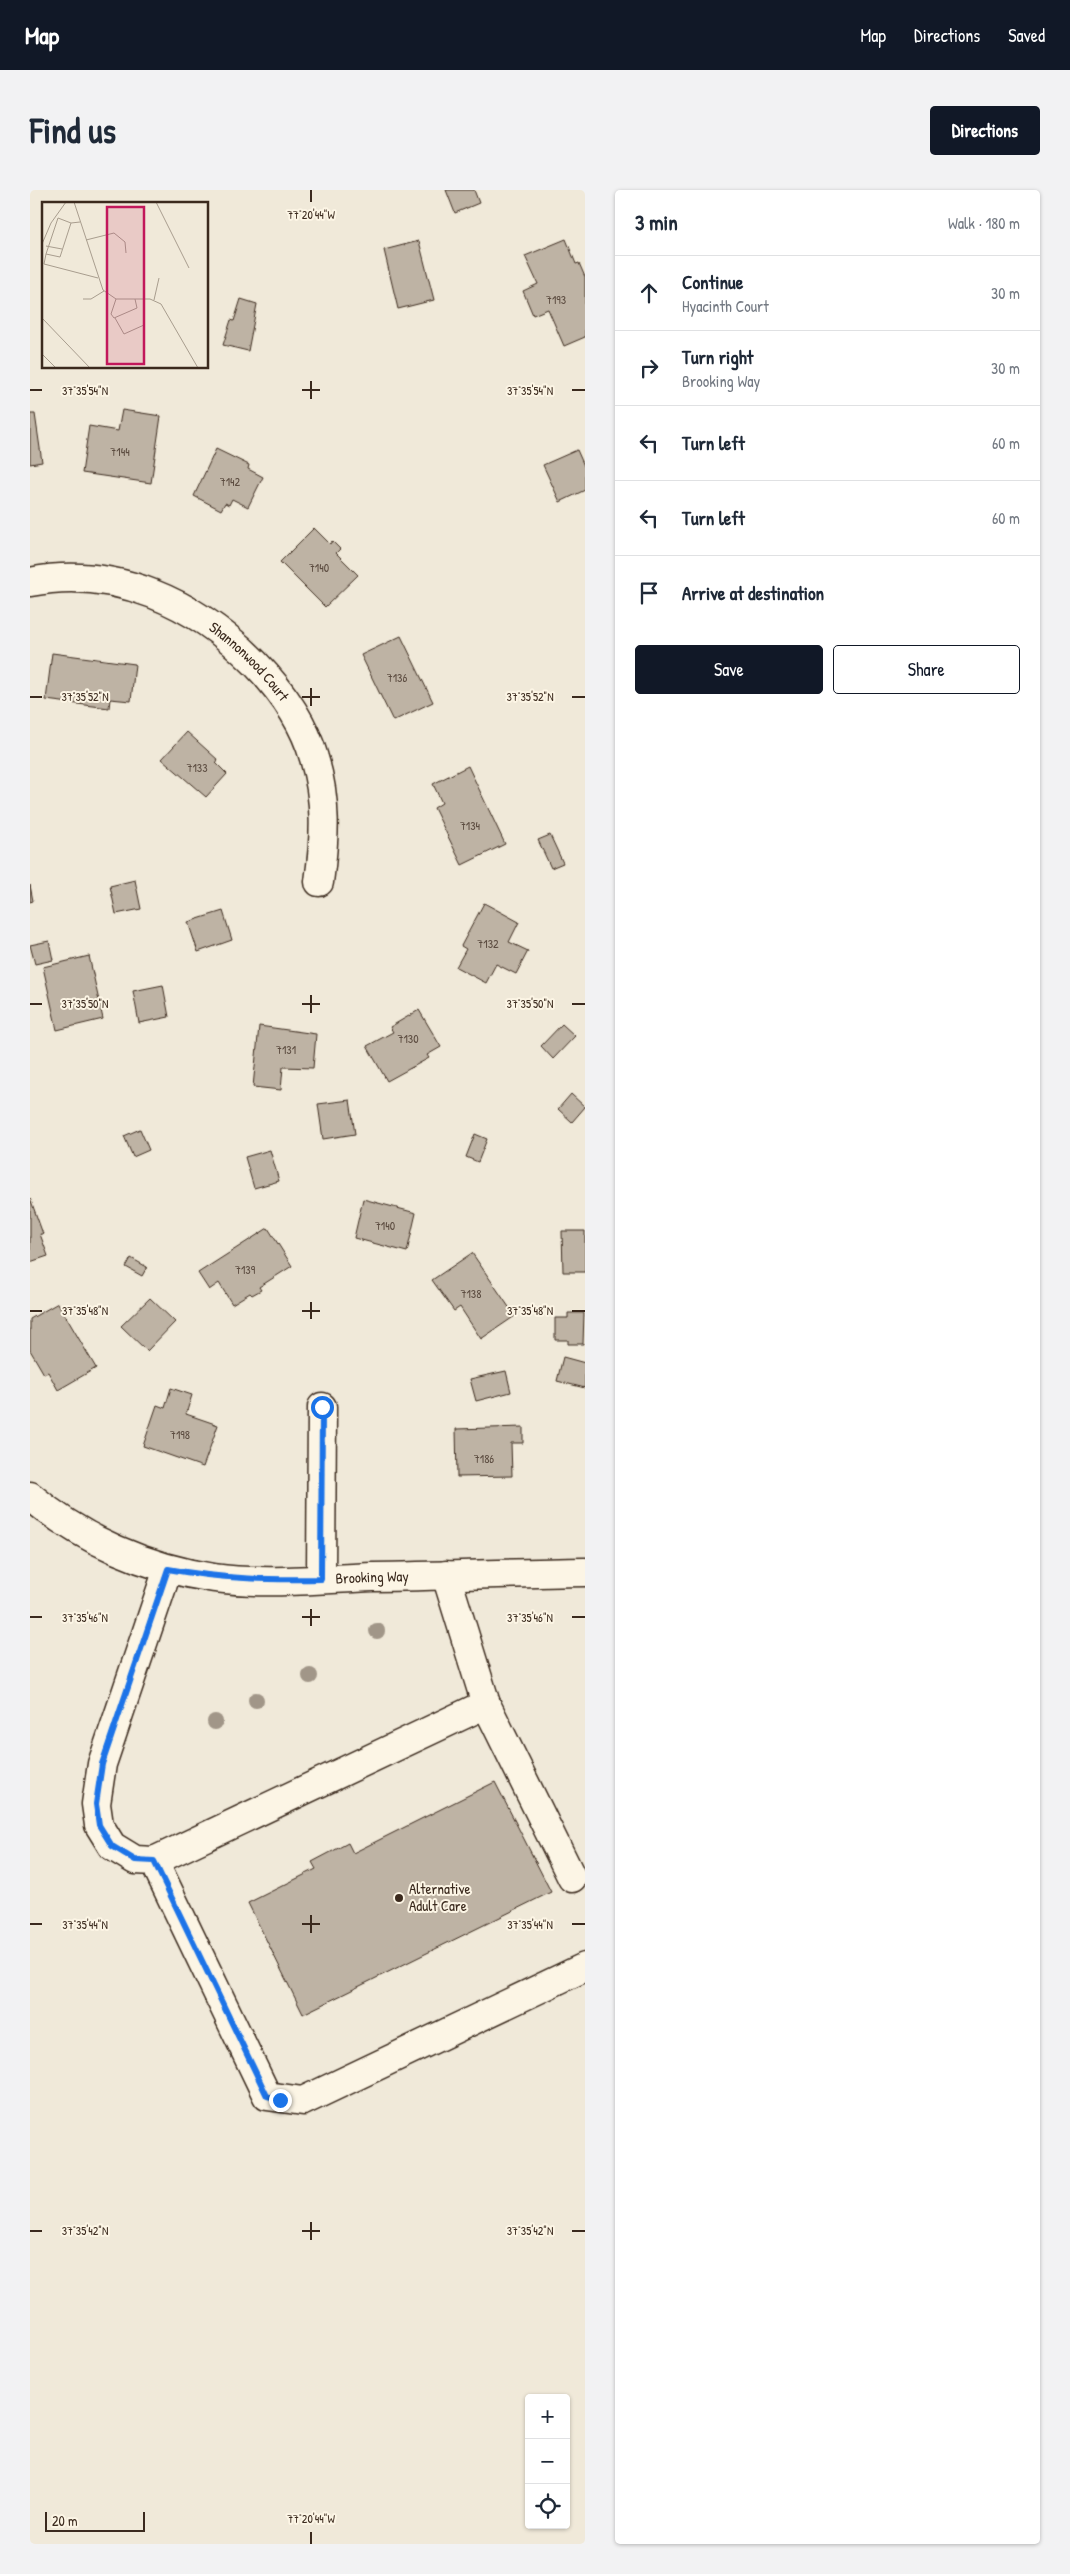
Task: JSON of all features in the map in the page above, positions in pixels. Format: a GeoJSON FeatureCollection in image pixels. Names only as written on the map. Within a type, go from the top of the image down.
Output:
{"type":"FeatureCollection","features":[{"type":"Feature","properties":{"kind":"street","name":"Shannonwood Court"},"geometry":{"type":"LineString","coordinates":[[30,582],[85,578],[127,584],[167,599],[205,619],[238,646],[274,682],[297,718],[314,757],[318,774],[323,798],[325,840],[319,882]]}},
{"type":"Feature","properties":{"kind":"street"},"geometry":{"type":"LineString","coordinates":[[321,1579],[322,1407]]}},
{"type":"Feature","properties":{"kind":"street","name":"Brooking Way"},"geometry":{"type":"LineString","coordinates":[[30,1496],[48,1511],[93,1540],[168,1569],[215,1578],[268,1580],[585,1572]]}},
{"type":"Feature","properties":{"kind":"street"},"geometry":{"type":"LineString","coordinates":[[168,1569],[102,1764],[96,1804],[99,1825],[112,1846],[135,1860],[154,1861],[486,1704]]}},
{"type":"Feature","properties":{"kind":"street"},"geometry":{"type":"LineString","coordinates":[[446,1576],[486,1704],[572,1878]]}},
{"type":"Feature","properties":{"kind":"street"},"geometry":{"type":"LineString","coordinates":[[154,1861],[267,2096],[280,2100],[304,2101],[585,1967]]}},
{"type":"Feature","properties":{"kind":"building"},"geometry":{"type":"Polygon","coordinates":[[[446,190],[474,190],[479,203],[455,213],[446,190]]]}},
{"type":"Feature","properties":{"kind":"building"},"geometry":{"type":"Polygon","coordinates":[[[566,239],[576,264],[579,263],[585,277],[585,337],[564,346],[548,309],[533,315],[523,291],[538,284],[525,256],[566,239]]]}},
{"type":"Feature","properties":{"kind":"building"},"geometry":{"type":"Polygon","coordinates":[[[419,241],[434,300],[398,309],[384,250],[419,241]]]}},
{"type":"Feature","properties":{"kind":"building"},"geometry":{"type":"Polygon","coordinates":[[[241,299],[257,304],[248,351],[223,345],[231,320],[234,321],[241,299]]]}},
{"type":"Feature","properties":{"kind":"building"},"geometry":{"type":"Polygon","coordinates":[[[122,410],[161,416],[151,483],[82,473],[89,426],[118,431],[122,410]]]}},
{"type":"Feature","properties":{"kind":"building"},"geometry":{"type":"Polygon","coordinates":[[[30,414],[35,414],[42,462],[30,464],[30,414]]]}},
{"type":"Feature","properties":{"kind":"building"},"geometry":{"type":"Polygon","coordinates":[[[216,449],[249,465],[248,469],[263,477],[248,507],[232,499],[229,505],[225,503],[221,510],[194,496],[216,449]]]}},
{"type":"Feature","properties":{"kind":"building"},"geometry":{"type":"Polygon","coordinates":[[[577,450],[585,468],[585,490],[560,502],[543,465],[577,450]]]}},
{"type":"Feature","properties":{"kind":"building"},"geometry":{"type":"Polygon","coordinates":[[[314,528],[330,544],[332,541],[340,549],[336,553],[358,575],[325,607],[280,562],[314,528]]]}},
{"type":"Feature","properties":{"kind":"building"},"geometry":{"type":"Polygon","coordinates":[[[401,636],[433,702],[393,721],[361,655],[401,636]]]}},
{"type":"Feature","properties":{"kind":"building"},"geometry":{"type":"Polygon","coordinates":[[[52,653],[135,664],[131,701],[110,699],[109,708],[46,700],[52,653]]]}},
{"type":"Feature","properties":{"kind":"building"},"geometry":{"type":"Polygon","coordinates":[[[187,732],[218,760],[216,763],[227,774],[206,797],[162,759],[187,732]]]}},
{"type":"Feature","properties":{"kind":"building"},"geometry":{"type":"Polygon","coordinates":[[[468,766],[505,844],[462,865],[434,808],[442,803],[433,784],[468,766]]]}},
{"type":"Feature","properties":{"kind":"building"},"geometry":{"type":"Polygon","coordinates":[[[550,835],[563,863],[551,868],[538,840],[550,835]]]}},
{"type":"Feature","properties":{"kind":"building"},"geometry":{"type":"Polygon","coordinates":[[[135,880],[141,909],[116,914],[110,886],[135,880]]]}},
{"type":"Feature","properties":{"kind":"building"},"geometry":{"type":"Polygon","coordinates":[[[30,885],[33,901],[30,902],[30,885]]]}},
{"type":"Feature","properties":{"kind":"building"},"geometry":{"type":"Polygon","coordinates":[[[484,903],[519,922],[509,942],[528,951],[516,974],[496,964],[486,983],[456,967],[466,949],[461,946],[484,903]]]}},
{"type":"Feature","properties":{"kind":"building"},"geometry":{"type":"Polygon","coordinates":[[[223,911],[232,940],[198,952],[188,922],[223,911]]]}},
{"type":"Feature","properties":{"kind":"building"},"geometry":{"type":"Polygon","coordinates":[[[49,941],[53,960],[35,964],[30,945],[49,941]]]}},
{"type":"Feature","properties":{"kind":"building"},"geometry":{"type":"Polygon","coordinates":[[[89,956],[103,1019],[57,1030],[43,967],[89,956]]]}},
{"type":"Feature","properties":{"kind":"building"},"geometry":{"type":"Polygon","coordinates":[[[163,985],[169,1017],[139,1023],[133,991],[163,985]]]}},
{"type":"Feature","properties":{"kind":"building"},"geometry":{"type":"Polygon","coordinates":[[[419,1010],[441,1047],[427,1055],[429,1058],[387,1081],[367,1046],[393,1032],[390,1027],[419,1010]]]}},
{"type":"Feature","properties":{"kind":"building"},"geometry":{"type":"Polygon","coordinates":[[[562,1024],[575,1036],[553,1059],[541,1046],[562,1024]]]}},
{"type":"Feature","properties":{"kind":"building"},"geometry":{"type":"Polygon","coordinates":[[[259,1026],[316,1034],[313,1068],[283,1067],[281,1090],[253,1087],[259,1026]]]}},
{"type":"Feature","properties":{"kind":"building"},"geometry":{"type":"Polygon","coordinates":[[[571,1094],[585,1107],[572,1122],[558,1109],[571,1094]]]}},
{"type":"Feature","properties":{"kind":"building"},"geometry":{"type":"Polygon","coordinates":[[[350,1100],[355,1134],[323,1139],[318,1104],[350,1100]]]}},
{"type":"Feature","properties":{"kind":"building"},"geometry":{"type":"Polygon","coordinates":[[[140,1129],[149,1150],[133,1157],[124,1136],[140,1129]]]}},
{"type":"Feature","properties":{"kind":"building"},"geometry":{"type":"Polygon","coordinates":[[[475,1134],[487,1139],[478,1162],[466,1157],[475,1134]]]}},
{"type":"Feature","properties":{"kind":"building"},"geometry":{"type":"Polygon","coordinates":[[[270,1150],[279,1181],[254,1188],[245,1157],[270,1150]]]}},
{"type":"Feature","properties":{"kind":"building"},"geometry":{"type":"Polygon","coordinates":[[[30,1198],[43,1234],[40,1234],[48,1256],[30,1262],[30,1198]]]}},
{"type":"Feature","properties":{"kind":"building"},"geometry":{"type":"Polygon","coordinates":[[[363,1199],[416,1213],[407,1252],[354,1238],[363,1199]]]}},
{"type":"Feature","properties":{"kind":"building"},"geometry":{"type":"Polygon","coordinates":[[[268,1228],[292,1266],[259,1287],[261,1290],[252,1295],[250,1293],[232,1304],[219,1283],[209,1290],[198,1273],[268,1228]]]}},
{"type":"Feature","properties":{"kind":"building"},"geometry":{"type":"Polygon","coordinates":[[[562,1231],[585,1231],[585,1272],[563,1272],[562,1231]]]}},
{"type":"Feature","properties":{"kind":"building"},"geometry":{"type":"Polygon","coordinates":[[[472,1253],[515,1316],[481,1339],[460,1307],[454,1311],[432,1280],[472,1253]]]}},
{"type":"Feature","properties":{"kind":"building"},"geometry":{"type":"Polygon","coordinates":[[[131,1258],[147,1267],[142,1276],[126,1267],[131,1258]]]}},
{"type":"Feature","properties":{"kind":"building"},"geometry":{"type":"Polygon","coordinates":[[[150,1298],[175,1322],[147,1351],[121,1326],[150,1298]]]}},
{"type":"Feature","properties":{"kind":"building"},"geometry":{"type":"Polygon","coordinates":[[[58,1303],[96,1368],[58,1390],[48,1372],[44,1374],[30,1350],[30,1319],[58,1303]]]}},
{"type":"Feature","properties":{"kind":"building"},"geometry":{"type":"Polygon","coordinates":[[[568,1313],[584,1313],[583,1344],[568,1344],[568,1340],[555,1340],[555,1318],[568,1318],[568,1313]]]}},
{"type":"Feature","properties":{"kind":"building"},"geometry":{"type":"Polygon","coordinates":[[[563,1357],[585,1363],[585,1388],[557,1381],[563,1357]]]}},
{"type":"Feature","properties":{"kind":"building"},"geometry":{"type":"Polygon","coordinates":[[[506,1371],[511,1392],[476,1401],[470,1379],[506,1371]]]}},
{"type":"Feature","properties":{"kind":"building"},"geometry":{"type":"Polygon","coordinates":[[[171,1388],[192,1395],[186,1414],[218,1425],[203,1467],[143,1446],[157,1405],[165,1408],[171,1388]]]}},
{"type":"Feature","properties":{"kind":"building"},"geometry":{"type":"Polygon","coordinates":[[[523,1427],[523,1443],[511,1443],[512,1476],[457,1477],[456,1429],[523,1427]]]}},
{"type":"Feature","properties":{"kind":"building","name":"Alternative Adult Care"},"geometry":{"type":"Polygon","coordinates":[[[495,1782],[551,1892],[303,2014],[248,1903],[316,1869],[312,1862],[348,1843],[353,1853],[495,1782]]]}},
{"type":"Feature","properties":{"kind":"place","name":"Alternative Adult Care"},"geometry":{"type":"Point","coordinates":[399,1898]}},
{"type":"Feature","properties":{"kind":"route"},"geometry":{"type":"LineString","coordinates":[[280,2100],[267,2096],[154,1861],[135,1860],[121,1854],[112,1846],[99,1825],[96,1804],[102,1764],[168,1569],[215,1578],[321,1579],[322,1407]]}}]}
